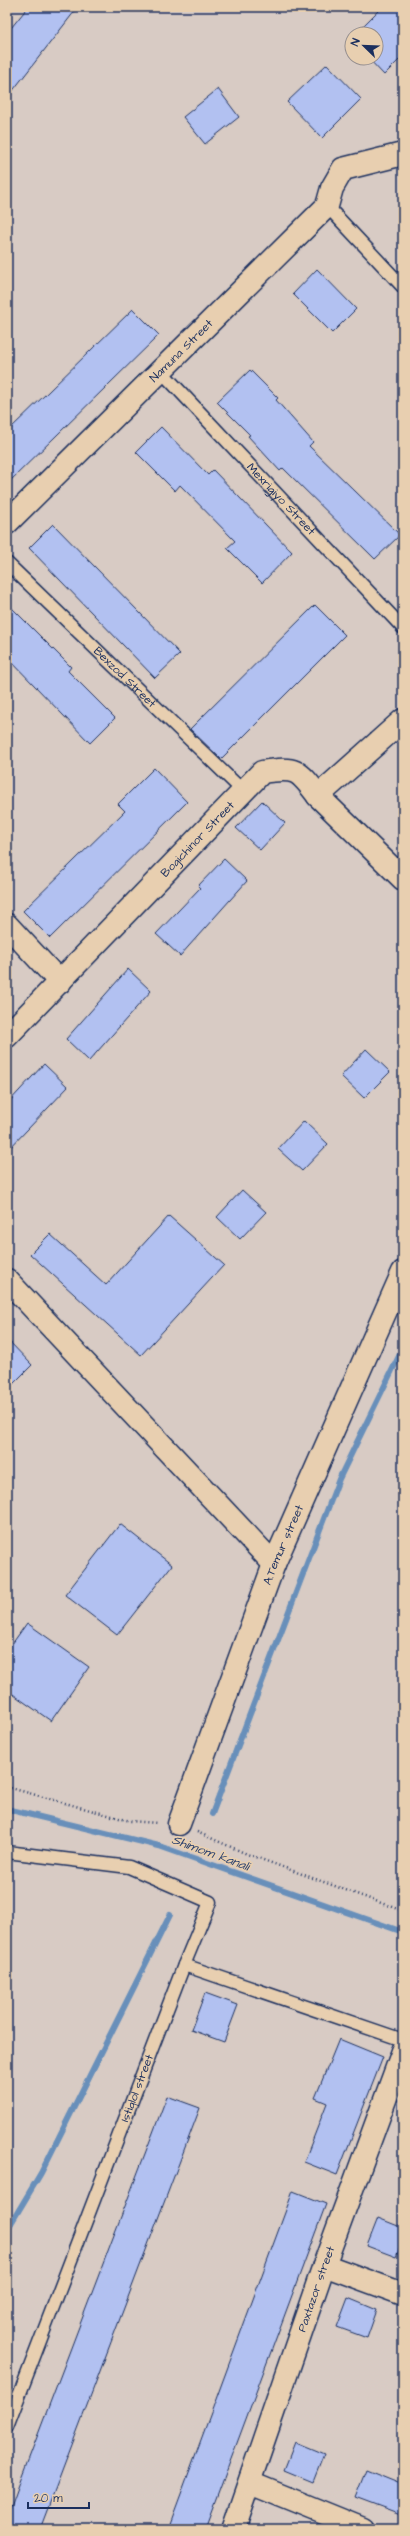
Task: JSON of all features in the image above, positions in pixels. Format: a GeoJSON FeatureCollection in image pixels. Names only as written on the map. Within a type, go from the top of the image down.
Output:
{"type":"FeatureCollection","features":[{"type":"Feature","properties":{"kind":"street","name":"Namuna Street"},"geometry":{"type":"LineString","coordinates":[[7,523],[327,206],[332,188],[343,169],[403,154]]}},
{"type":"Feature","properties":{"kind":"street"},"geometry":{"type":"LineString","coordinates":[[318,796],[403,720]]}},
{"type":"Feature","properties":{"kind":"street","name":"Bogichinor Street"},"geometry":{"type":"LineString","coordinates":[[7,1036],[262,772],[285,769],[302,774],[318,796],[403,879]]}},
{"type":"Feature","properties":{"kind":"street"},"geometry":{"type":"LineString","coordinates":[[7,925],[60,982]]}},
{"type":"Feature","properties":{"kind":"street","name":"A.Temur street"},"geometry":{"type":"LineString","coordinates":[[179,1824],[274,1564],[403,1272]]}},
{"type":"Feature","properties":{"kind":"street"},"geometry":{"type":"LineString","coordinates":[[9,1288],[274,1564]]}},
{"type":"Feature","properties":{"kind":"street","name":"Paxtazor street"},"geometry":{"type":"LineString","coordinates":[[233,2529],[324,2265],[403,2051]]}},
{"type":"Feature","properties":{"kind":"street"},"geometry":{"type":"LineString","coordinates":[[324,2265],[403,2294]]}},
{"type":"Feature","properties":{"kind":"street"},"geometry":{"type":"LineString","coordinates":[[250,2483],[363,2529]]}},
{"type":"Feature","properties":{"kind":"lane"},"geometry":{"type":"LineString","coordinates":[[327,206],[403,287]]}},
{"type":"Feature","properties":{"kind":"lane","name":"Mexrigiyo Street"},"geometry":{"type":"LineString","coordinates":[[160,370],[403,628]]}},
{"type":"Feature","properties":{"kind":"lane","name":"Bexzod Street"},"geometry":{"type":"LineString","coordinates":[[7,563],[242,791]]}},
{"type":"Feature","properties":{"kind":"lane","name":"Istiqlol street"},"geometry":{"type":"LineString","coordinates":[[7,1852],[129,1867],[210,1902],[7,2427]]}},
{"type":"Feature","properties":{"kind":"lane"},"geometry":{"type":"LineString","coordinates":[[184,1966],[403,2040]]}},
{"type":"Feature","properties":{"kind":"path"},"geometry":{"type":"LineString","coordinates":[[7,1787],[130,1821],[179,1824],[247,1854],[403,1911]]}},
{"type":"Feature","properties":{"kind":"building"},"geometry":{"type":"Polygon","coordinates":[[[28,7],[78,7],[7,98],[7,33],[28,7]]]}},
{"type":"Feature","properties":{"kind":"building"},"geometry":{"type":"Polygon","coordinates":[[[382,7],[395,7],[403,15],[403,56],[384,75],[376,66],[384,66],[384,26],[363,26],[382,7]]]}},
{"type":"Feature","properties":{"kind":"building"},"geometry":{"type":"Polygon","coordinates":[[[327,64],[361,99],[322,138],[287,102],[327,64]]]}},
{"type":"Feature","properties":{"kind":"building"},"geometry":{"type":"Polygon","coordinates":[[[218,89],[239,117],[205,144],[183,117],[218,89]]]}},
{"type":"Feature","properties":{"kind":"building"},"geometry":{"type":"Polygon","coordinates":[[[317,269],[356,309],[332,333],[293,294],[317,269]]]}},
{"type":"Feature","properties":{"kind":"building"},"geometry":{"type":"Polygon","coordinates":[[[133,309],[159,335],[7,484],[7,432],[133,309]]]}},
{"type":"Feature","properties":{"kind":"building"},"geometry":{"type":"Polygon","coordinates":[[[250,370],[278,398],[276,400],[313,442],[309,446],[400,535],[375,559],[283,468],[280,471],[248,436],[250,435],[217,402],[250,370]]]}},
{"type":"Feature","properties":{"kind":"building"},"geometry":{"type":"Polygon","coordinates":[[[161,427],[208,475],[213,470],[292,552],[262,583],[227,548],[235,541],[180,485],[175,491],[136,452],[161,427]]]}},
{"type":"Feature","properties":{"kind":"building"},"geometry":{"type":"Polygon","coordinates":[[[53,524],[180,654],[155,678],[29,548],[53,524]]]}},
{"type":"Feature","properties":{"kind":"building"},"geometry":{"type":"Polygon","coordinates":[[[7,603],[71,667],[68,671],[115,718],[90,743],[7,657],[7,603]]]}},
{"type":"Feature","properties":{"kind":"building"},"geometry":{"type":"Polygon","coordinates":[[[315,605],[345,635],[221,759],[190,729],[315,605]]]}},
{"type":"Feature","properties":{"kind":"building"},"geometry":{"type":"Polygon","coordinates":[[[154,768],[187,802],[50,938],[23,911],[125,811],[118,804],[154,768]]]}},
{"type":"Feature","properties":{"kind":"building"},"geometry":{"type":"Polygon","coordinates":[[[262,801],[285,823],[260,850],[236,828],[262,801]]]}},
{"type":"Feature","properties":{"kind":"building"},"geometry":{"type":"Polygon","coordinates":[[[224,859],[247,881],[180,956],[156,934],[200,888],[198,886],[224,859]]]}},
{"type":"Feature","properties":{"kind":"building"},"geometry":{"type":"Polygon","coordinates":[[[128,969],[151,991],[89,1061],[66,1039],[128,969]]]}},
{"type":"Feature","properties":{"kind":"building"},"geometry":{"type":"Polygon","coordinates":[[[366,1049],[390,1072],[364,1098],[341,1076],[366,1049]]]}},
{"type":"Feature","properties":{"kind":"building"},"geometry":{"type":"Polygon","coordinates":[[[44,1064],[68,1087],[7,1151],[7,1104],[44,1064]]]}},
{"type":"Feature","properties":{"kind":"building"},"geometry":{"type":"Polygon","coordinates":[[[304,1121],[328,1144],[302,1171],[278,1149],[304,1121]]]}},
{"type":"Feature","properties":{"kind":"building"},"geometry":{"type":"Polygon","coordinates":[[[242,1190],[266,1212],[240,1239],[217,1217],[242,1190]]]}},
{"type":"Feature","properties":{"kind":"building"},"geometry":{"type":"Polygon","coordinates":[[[169,1216],[224,1265],[141,1355],[30,1254],[50,1234],[106,1285],[169,1216]]]}},
{"type":"Feature","properties":{"kind":"building"},"geometry":{"type":"Polygon","coordinates":[[[7,1339],[32,1365],[7,1390],[7,1339]]]}},
{"type":"Feature","properties":{"kind":"building"},"geometry":{"type":"Polygon","coordinates":[[[120,1524],[172,1565],[117,1635],[65,1595],[120,1524]]]}},
{"type":"Feature","properties":{"kind":"building"},"geometry":{"type":"Polygon","coordinates":[[[27,1623],[89,1667],[51,1721],[7,1690],[7,1651],[27,1623]]]}},
{"type":"Feature","properties":{"kind":"building"},"geometry":{"type":"Polygon","coordinates":[[[205,1993],[238,2005],[224,2042],[191,2030],[205,1993]]]}},
{"type":"Feature","properties":{"kind":"building"},"geometry":{"type":"Polygon","coordinates":[[[339,2039],[383,2057],[337,2175],[304,2162],[327,2103],[315,2098],[339,2039]]]}},
{"type":"Feature","properties":{"kind":"building"},"geometry":{"type":"Polygon","coordinates":[[[167,2096],[200,2108],[40,2529],[7,2529],[7,2518],[21,2479],[167,2096]]]}},
{"type":"Feature","properties":{"kind":"building"},"geometry":{"type":"Polygon","coordinates":[[[293,2191],[326,2204],[205,2529],[168,2529],[293,2191]]]}},
{"type":"Feature","properties":{"kind":"building"},"geometry":{"type":"Polygon","coordinates":[[[378,2218],[403,2228],[403,2240],[396,2257],[367,2246],[378,2218]]]}},
{"type":"Feature","properties":{"kind":"building"},"geometry":{"type":"Polygon","coordinates":[[[348,2298],[377,2310],[367,2338],[337,2327],[348,2298]]]}},
{"type":"Feature","properties":{"kind":"building"},"geometry":{"type":"Polygon","coordinates":[[[295,2442],[324,2454],[313,2482],[284,2470],[295,2442]]]}},
{"type":"Feature","properties":{"kind":"building"},"geometry":{"type":"Polygon","coordinates":[[[366,2470],[403,2485],[403,2516],[355,2498],[366,2470]]]}},
{"type":"Feature","properties":{"kind":"waterway"},"geometry":{"type":"LineString","coordinates":[[212,1814],[339,1479],[403,1348]]}},
{"type":"Feature","properties":{"kind":"waterway","name":"Shimom kanali"},"geometry":{"type":"LineString","coordinates":[[7,1809],[159,1846],[403,1932]]}},
{"type":"Feature","properties":{"kind":"waterway"},"geometry":{"type":"LineString","coordinates":[[7,2230],[41,2173],[170,1915]]}}]}
